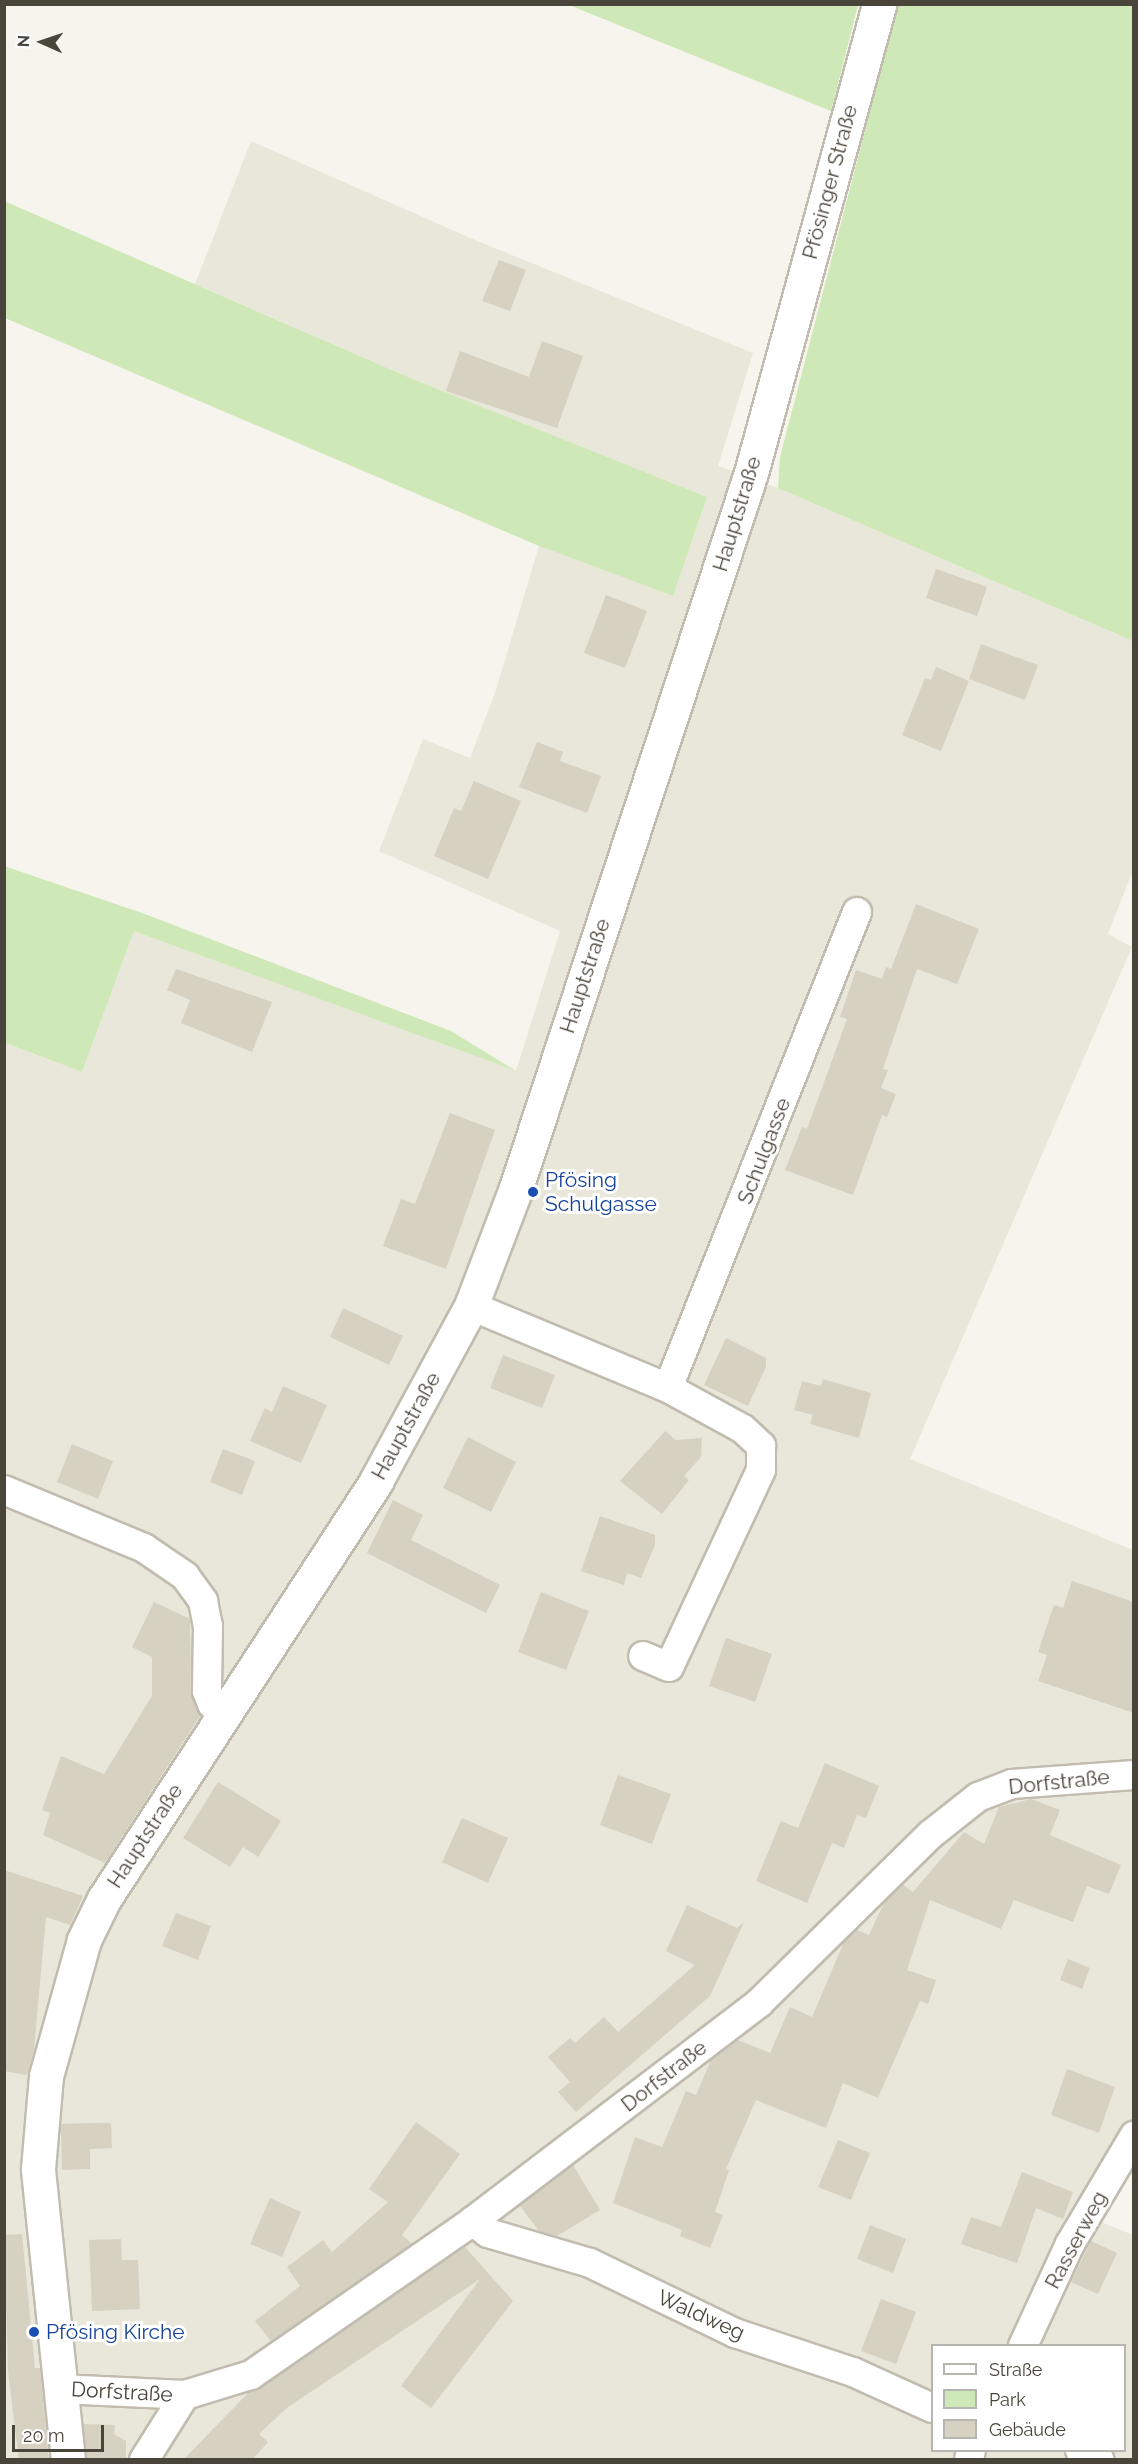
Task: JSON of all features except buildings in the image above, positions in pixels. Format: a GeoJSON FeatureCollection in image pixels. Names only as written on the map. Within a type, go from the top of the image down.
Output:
{"type":"FeatureCollection","features":[{"type":"Feature","properties":{"kind":"street","name":"Pfösinger Straße"},"geometry":{"type":"LineString","coordinates":[[781,358],[879,4]]}},
{"type":"Feature","properties":{"kind":"street","name":"Hauptstraße"},"geometry":{"type":"LineString","coordinates":[[68,2460],[38,2169],[46,2076],[75,1969],[99,1909],[376,1481],[471,1306],[516,1188],[714,588],[781,358]]}},
{"type":"Feature","properties":{"kind":"street","name":"Schulgasse"},"geometry":{"type":"LineString","coordinates":[[668,1388],[857,912]]}},
{"type":"Feature","properties":{"kind":"street"},"geometry":{"type":"LineString","coordinates":[[471,1306],[668,1388],[743,1429],[761,1446],[761,1470],[669,1667],[643,1656]]}},
{"type":"Feature","properties":{"kind":"street"},"geometry":{"type":"LineString","coordinates":[[4,1490],[144,1548],[184,1576],[202,1601],[208,1626],[207,1691],[212,1704],[225,1714]]}},
{"type":"Feature","properties":{"kind":"street","name":"Dorfstraße"},"geometry":{"type":"LineString","coordinates":[[60,2389],[185,2395],[250,2375],[473,2221],[759,2002],[930,1835],[978,1797],[1012,1784],[1134,1775]]}},
{"type":"Feature","properties":{"kind":"street","name":"Rasserweg"},"geometry":{"type":"LineString","coordinates":[[1024,2344],[1070,2244],[1134,2136]]}},
{"type":"Feature","properties":{"kind":"street","name":"Waldweg"},"geometry":{"type":"LineString","coordinates":[[473,2221],[488,2233],[590,2263],[735,2333],[852,2372],[931,2407]]}},
{"type":"Feature","properties":{"kind":"street","name":"Dorfstraße"},"geometry":{"type":"LineString","coordinates":[[144,2460],[185,2395]]}},
{"type":"Feature","properties":{"kind":"street"},"geometry":{"type":"LineString","coordinates":[[1082,2452],[1101,2460]]}},
{"type":"Feature","properties":{"kind":"shaded area"},"geometry":{"type":"Polygon","coordinates":[[[251,141],[470,238],[753,353],[718,466],[778,488],[1133,641],[1133,870],[1108,934],[1132,947],[910,1459],[1133,1550],[1133,2169],[1101,2222],[1133,2235],[1133,2459],[5,2459],[4,1043],[82,1072],[134,931],[516,1071],[560,931],[379,851],[423,739],[470,758],[495,693],[539,546],[673,596],[707,497],[415,380],[195,284],[251,141]]]}},
{"type":"Feature","properties":{"kind":"green space"},"geometry":{"type":"Polygon","coordinates":[[[898,4],[1133,5],[1133,641],[778,488],[780,457],[898,4]]]}},
{"type":"Feature","properties":{"kind":"green space"},"geometry":{"type":"Polygon","coordinates":[[[569,5],[858,5],[831,111],[569,5]]]}},
{"type":"Feature","properties":{"kind":"green space"},"geometry":{"type":"Polygon","coordinates":[[[4,201],[415,380],[707,497],[673,596],[539,546],[5,318],[4,201]]]}},
{"type":"Feature","properties":{"kind":"green space"},"geometry":{"type":"Polygon","coordinates":[[[4,866],[142,913],[451,1031],[516,1071],[134,931],[82,1072],[5,1043],[4,866]]]}},
{"type":"Feature","properties":{"kind":"place","name":"Pfösing Schulgasse"},"geometry":{"type":"Point","coordinates":[533,1192]}},
{"type":"Feature","properties":{"kind":"place","name":"Pfösing Kirche"},"geometry":{"type":"Point","coordinates":[34,2332]}}]}
